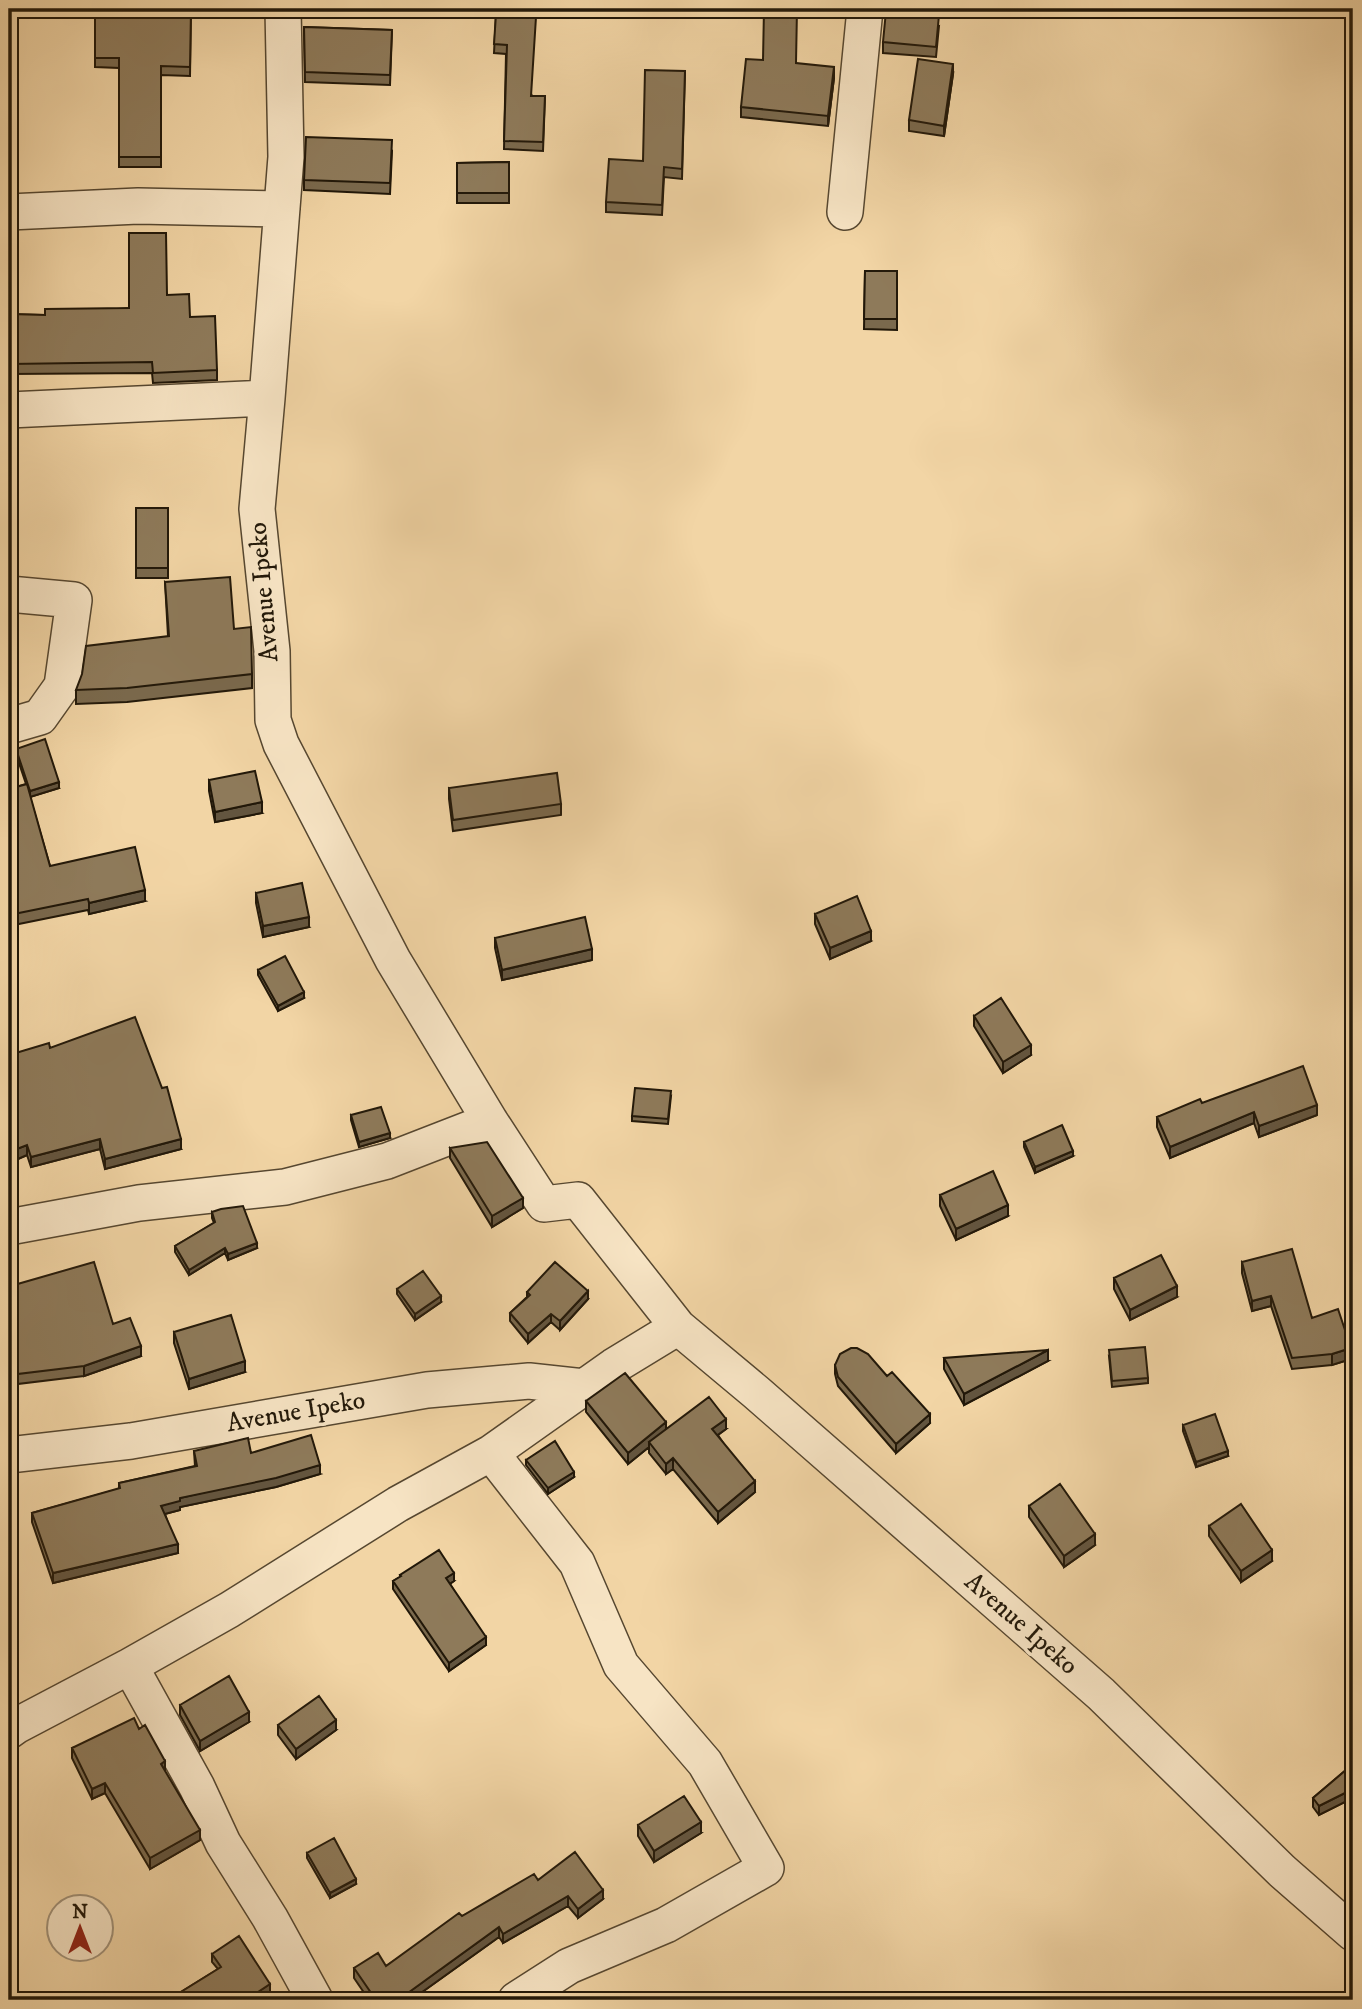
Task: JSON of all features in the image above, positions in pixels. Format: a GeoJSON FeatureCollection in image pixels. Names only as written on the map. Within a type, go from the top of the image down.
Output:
{"type":"FeatureCollection","features":[{"type":"Feature","properties":{"kind":"street","name":"Avenue Ipeko"},"geometry":{"type":"LineString","coordinates":[[283,9],[286,157],[257,509],[272,652],[273,720],[281,744],[393,960],[490,1121],[544,1204],[578,1200],[678,1327],[1101,1695],[1282,1871],[1353,1933]]}},
{"type":"Feature","properties":{"kind":"street"},"geometry":{"type":"LineString","coordinates":[[845,212],[865,9]]}},
{"type":"Feature","properties":{"kind":"street"},"geometry":{"type":"LineString","coordinates":[[9,212],[138,206],[282,209]]}},
{"type":"Feature","properties":{"kind":"street"},"geometry":{"type":"LineString","coordinates":[[9,410],[267,398]]}},
{"type":"Feature","properties":{"kind":"street"},"geometry":{"type":"LineString","coordinates":[[9,594],[74,600],[62,686],[40,718],[9,726]]}},
{"type":"Feature","properties":{"kind":"street"},"geometry":{"type":"LineString","coordinates":[[9,1227],[139,1203],[285,1187],[387,1161],[490,1121]]}},
{"type":"Feature","properties":{"kind":"street"},"geometry":{"type":"LineString","coordinates":[[9,1731],[229,1610],[398,1504],[491,1453],[614,1366],[678,1327]]}},
{"type":"Feature","properties":{"kind":"street","name":"Avenue Ipeko"},"geometry":{"type":"LineString","coordinates":[[9,1455],[131,1441],[427,1390],[530,1381],[584,1387]]}},
{"type":"Feature","properties":{"kind":"street"},"geometry":{"type":"LineString","coordinates":[[491,1453],[577,1563],[621,1665],[705,1763],[766,1868],[666,1925],[569,1966],[516,2000]]}},
{"type":"Feature","properties":{"kind":"street"},"geometry":{"type":"LineString","coordinates":[[130,1666],[197,1787],[223,1843],[270,1918],[315,2000]]}},
{"type":"Feature","properties":{"kind":"building"},"geometry":{"type":"Polygon","coordinates":[[[95,9],[191,9],[190,67],[161,66],[161,157],[119,157],[119,58],[95,58],[95,9]]]}},
{"type":"Feature","properties":{"kind":"building"},"geometry":{"type":"Polygon","coordinates":[[[764,9],[797,9],[796,63],[834,67],[828,116],[741,107],[746,59],[763,60],[764,9]]]}},
{"type":"Feature","properties":{"kind":"building"},"geometry":{"type":"Polygon","coordinates":[[[886,11],[939,15],[936,47],[883,42],[886,11]]]}},
{"type":"Feature","properties":{"kind":"building"},"geometry":{"type":"Polygon","coordinates":[[[496,14],[536,17],[531,96],[545,96],[543,142],[504,141],[507,45],[494,44],[496,14]]]}},
{"type":"Feature","properties":{"kind":"building"},"geometry":{"type":"Polygon","coordinates":[[[304,27],[392,30],[390,75],[305,72],[304,27]]]}},
{"type":"Feature","properties":{"kind":"building"},"geometry":{"type":"Polygon","coordinates":[[[918,59],[953,64],[944,126],[909,120],[918,59]]]}},
{"type":"Feature","properties":{"kind":"building"},"geometry":{"type":"Polygon","coordinates":[[[645,70],[685,71],[682,169],[664,167],[662,205],[606,202],[609,159],[643,161],[645,70]]]}},
{"type":"Feature","properties":{"kind":"building"},"geometry":{"type":"Polygon","coordinates":[[[306,137],[392,140],[390,183],[304,180],[306,137]]]}},
{"type":"Feature","properties":{"kind":"building"},"geometry":{"type":"Polygon","coordinates":[[[509,162],[509,193],[457,193],[457,163],[509,162]]]}},
{"type":"Feature","properties":{"kind":"building"},"geometry":{"type":"Polygon","coordinates":[[[129,233],[166,233],[167,295],[189,294],[190,317],[215,316],[217,370],[153,373],[152,362],[9,364],[9,314],[45,315],[45,309],[129,308],[129,233]]]}},
{"type":"Feature","properties":{"kind":"building"},"geometry":{"type":"Polygon","coordinates":[[[865,271],[897,271],[897,319],[864,319],[865,271]]]}},
{"type":"Feature","properties":{"kind":"building"},"geometry":{"type":"Polygon","coordinates":[[[136,508],[168,508],[168,568],[136,568],[136,508]]]}},
{"type":"Feature","properties":{"kind":"building"},"geometry":{"type":"Polygon","coordinates":[[[230,577],[234,629],[251,627],[252,674],[127,688],[76,690],[82,674],[86,646],[169,636],[165,582],[230,577]]]}},
{"type":"Feature","properties":{"kind":"building"},"geometry":{"type":"Polygon","coordinates":[[[45,739],[59,782],[30,791],[16,749],[45,739]]]}},
{"type":"Feature","properties":{"kind":"building"},"geometry":{"type":"Polygon","coordinates":[[[255,771],[262,802],[215,812],[209,780],[255,771]]]}},
{"type":"Feature","properties":{"kind":"building"},"geometry":{"type":"Polygon","coordinates":[[[557,773],[561,804],[453,820],[449,788],[557,773]]]}},
{"type":"Feature","properties":{"kind":"building"},"geometry":{"type":"Polygon","coordinates":[[[27,784],[50,866],[135,847],[145,890],[89,903],[88,899],[9,915],[9,789],[27,784]]]}},
{"type":"Feature","properties":{"kind":"building"},"geometry":{"type":"Polygon","coordinates":[[[302,883],[309,917],[263,926],[256,893],[302,883]]]}},
{"type":"Feature","properties":{"kind":"building"},"geometry":{"type":"Polygon","coordinates":[[[857,896],[871,931],[830,948],[815,914],[857,896]]]}},
{"type":"Feature","properties":{"kind":"building"},"geometry":{"type":"Polygon","coordinates":[[[585,917],[592,949],[502,970],[495,938],[585,917]]]}},
{"type":"Feature","properties":{"kind":"building"},"geometry":{"type":"Polygon","coordinates":[[[285,956],[304,992],[278,1006],[258,970],[285,956]]]}},
{"type":"Feature","properties":{"kind":"building"},"geometry":{"type":"Polygon","coordinates":[[[1001,998],[1031,1045],[1003,1062],[974,1016],[1001,998]]]}},
{"type":"Feature","properties":{"kind":"building"},"geometry":{"type":"Polygon","coordinates":[[[135,1017],[162,1088],[167,1087],[181,1139],[105,1159],[100,1139],[31,1157],[27,1145],[9,1152],[9,1055],[49,1043],[50,1048],[135,1017]]]}},
{"type":"Feature","properties":{"kind":"building"},"geometry":{"type":"Polygon","coordinates":[[[1303,1066],[1317,1105],[1259,1126],[1254,1112],[1170,1147],[1157,1117],[1200,1099],[1202,1103],[1303,1066]]]}},
{"type":"Feature","properties":{"kind":"building"},"geometry":{"type":"Polygon","coordinates":[[[635,1088],[671,1091],[668,1119],[632,1116],[635,1088]]]}},
{"type":"Feature","properties":{"kind":"building"},"geometry":{"type":"Polygon","coordinates":[[[381,1107],[390,1133],[359,1142],[351,1115],[381,1107]]]}},
{"type":"Feature","properties":{"kind":"building"},"geometry":{"type":"Polygon","coordinates":[[[1062,1125],[1073,1151],[1035,1167],[1024,1142],[1062,1125]]]}},
{"type":"Feature","properties":{"kind":"building"},"geometry":{"type":"Polygon","coordinates":[[[487,1142],[523,1198],[492,1216],[450,1148],[487,1142]]]}},
{"type":"Feature","properties":{"kind":"building"},"geometry":{"type":"Polygon","coordinates":[[[993,1171],[1008,1205],[956,1229],[940,1195],[993,1171]]]}},
{"type":"Feature","properties":{"kind":"building"},"geometry":{"type":"Polygon","coordinates":[[[243,1206],[257,1243],[228,1254],[225,1248],[189,1270],[175,1246],[215,1222],[212,1212],[243,1206]]]}},
{"type":"Feature","properties":{"kind":"building"},"geometry":{"type":"Polygon","coordinates":[[[1292,1249],[1312,1318],[1338,1309],[1351,1348],[1332,1354],[1292,1358],[1271,1296],[1252,1301],[1242,1262],[1292,1249]]]}},
{"type":"Feature","properties":{"kind":"building"},"geometry":{"type":"Polygon","coordinates":[[[1161,1255],[1177,1286],[1130,1310],[1114,1278],[1161,1255]]]}},
{"type":"Feature","properties":{"kind":"building"},"geometry":{"type":"Polygon","coordinates":[[[94,1262],[113,1324],[130,1318],[141,1346],[84,1366],[9,1375],[9,1277],[14,1285],[94,1262]]]}},
{"type":"Feature","properties":{"kind":"building"},"geometry":{"type":"Polygon","coordinates":[[[555,1262],[588,1291],[560,1321],[551,1314],[528,1334],[510,1313],[530,1295],[527,1292],[555,1262]]]}},
{"type":"Feature","properties":{"kind":"building"},"geometry":{"type":"Polygon","coordinates":[[[423,1271],[441,1296],[415,1314],[397,1289],[423,1271]]]}},
{"type":"Feature","properties":{"kind":"building"},"geometry":{"type":"Polygon","coordinates":[[[231,1315],[245,1361],[189,1379],[174,1332],[231,1315]]]}},
{"type":"Feature","properties":{"kind":"building"},"geometry":{"type":"Polygon","coordinates":[[[1145,1347],[1148,1378],[1112,1381],[1109,1350],[1145,1347]]]}},
{"type":"Feature","properties":{"kind":"building"},"geometry":{"type":"Polygon","coordinates":[[[851,1348],[868,1354],[887,1376],[892,1372],[930,1414],[896,1444],[838,1377],[835,1365],[840,1354],[851,1348]]]}},
{"type":"Feature","properties":{"kind":"building"},"geometry":{"type":"Polygon","coordinates":[[[1048,1350],[964,1394],[944,1358],[1048,1350]]]}},
{"type":"Feature","properties":{"kind":"building"},"geometry":{"type":"Polygon","coordinates":[[[625,1373],[666,1422],[628,1453],[586,1401],[625,1373]]]}},
{"type":"Feature","properties":{"kind":"building"},"geometry":{"type":"Polygon","coordinates":[[[709,1397],[726,1419],[712,1429],[755,1481],[718,1512],[673,1458],[666,1464],[649,1442],[709,1397]]]}},
{"type":"Feature","properties":{"kind":"building"},"geometry":{"type":"Polygon","coordinates":[[[1215,1414],[1228,1451],[1196,1462],[1183,1425],[1215,1414]]]}},
{"type":"Feature","properties":{"kind":"building"},"geometry":{"type":"Polygon","coordinates":[[[311,1435],[320,1465],[276,1478],[180,1498],[180,1501],[161,1506],[178,1544],[53,1573],[32,1513],[120,1488],[119,1483],[197,1466],[194,1451],[248,1438],[251,1453],[311,1435]]]}},
{"type":"Feature","properties":{"kind":"building"},"geometry":{"type":"Polygon","coordinates":[[[555,1441],[574,1472],[548,1488],[526,1460],[555,1441]]]}},
{"type":"Feature","properties":{"kind":"building"},"geometry":{"type":"Polygon","coordinates":[[[1060,1484],[1095,1534],[1064,1556],[1029,1506],[1060,1484]]]}},
{"type":"Feature","properties":{"kind":"building"},"geometry":{"type":"Polygon","coordinates":[[[1241,1504],[1272,1550],[1241,1571],[1209,1526],[1241,1504]]]}},
{"type":"Feature","properties":{"kind":"building"},"geometry":{"type":"Polygon","coordinates":[[[439,1550],[454,1573],[446,1578],[486,1637],[449,1663],[393,1581],[439,1550]]]}},
{"type":"Feature","properties":{"kind":"building"},"geometry":{"type":"Polygon","coordinates":[[[229,1676],[249,1712],[200,1741],[180,1705],[229,1676]]]}},
{"type":"Feature","properties":{"kind":"building"},"geometry":{"type":"Polygon","coordinates":[[[319,1696],[336,1720],[296,1749],[278,1725],[319,1696]]]}},
{"type":"Feature","properties":{"kind":"building"},"geometry":{"type":"Polygon","coordinates":[[[134,1718],[139,1729],[145,1725],[165,1761],[161,1764],[200,1830],[150,1858],[105,1783],[92,1789],[72,1748],[134,1718]]]}},
{"type":"Feature","properties":{"kind":"building"},"geometry":{"type":"Polygon","coordinates":[[[1353,1764],[1353,1789],[1319,1806],[1313,1798],[1353,1764]]]}},
{"type":"Feature","properties":{"kind":"building"},"geometry":{"type":"Polygon","coordinates":[[[684,1796],[701,1822],[654,1851],[638,1825],[684,1796]]]}},
{"type":"Feature","properties":{"kind":"building"},"geometry":{"type":"Polygon","coordinates":[[[334,1838],[356,1879],[330,1893],[307,1853],[334,1838]]]}},
{"type":"Feature","properties":{"kind":"building"},"geometry":{"type":"Polygon","coordinates":[[[575,1852],[603,1890],[578,1909],[568,1896],[503,1934],[499,1927],[400,2000],[376,2000],[354,1968],[378,1953],[386,1966],[459,1913],[462,1916],[534,1874],[538,1880],[575,1852]]]}},
{"type":"Feature","properties":{"kind":"building"},"geometry":{"type":"Polygon","coordinates":[[[239,1936],[270,1984],[246,2000],[233,2000],[230,1996],[224,2000],[168,2000],[221,1967],[212,1954],[239,1936]]]}}]}
